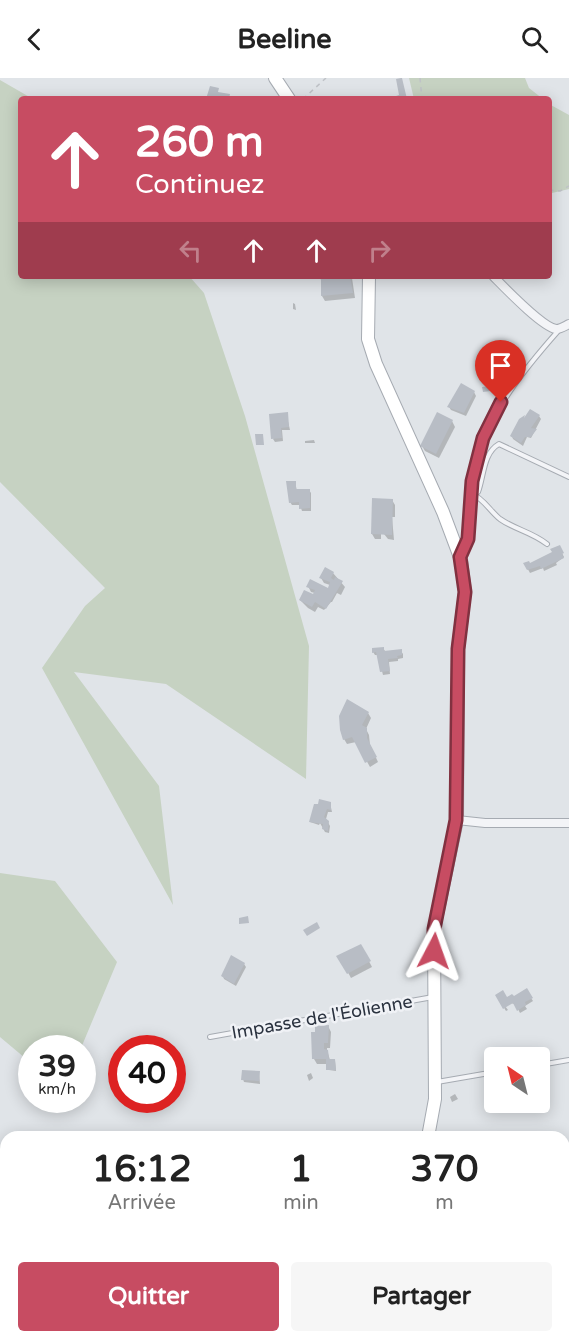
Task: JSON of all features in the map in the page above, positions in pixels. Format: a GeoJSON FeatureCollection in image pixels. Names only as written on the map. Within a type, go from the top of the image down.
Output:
{"type":"FeatureCollection","features":[{"type":"Feature","properties":{"kind":"street"},"geometry":{"type":"LineString","coordinates":[[275,78],[288,96]]}},
{"type":"Feature","properties":{"kind":"street"},"geometry":{"type":"LineString","coordinates":[[369,279],[368,339],[376,364],[443,512],[460,557],[465,592],[458,649],[456,820],[434,929],[435,1099],[429,1131]]}},
{"type":"Feature","properties":{"kind":"street"},"geometry":{"type":"LineString","coordinates":[[496,279],[541,321],[552,328],[559,329],[569,324]]}},
{"type":"Feature","properties":{"kind":"street"},"geometry":{"type":"LineString","coordinates":[[456,820],[484,823],[569,823]]}},
{"type":"Feature","properties":{"kind":"lane"},"geometry":{"type":"LineString","coordinates":[[460,557],[468,539],[472,481],[483,438],[501,402],[524,369],[559,329]]}},
{"type":"Feature","properties":{"kind":"lane"},"geometry":{"type":"LineString","coordinates":[[471,493],[478,492],[487,456],[492,448],[499,444],[569,477]]}},
{"type":"Feature","properties":{"kind":"lane"},"geometry":{"type":"LineString","coordinates":[[471,493],[478,496],[502,520],[535,535],[547,544]]}},
{"type":"Feature","properties":{"kind":"lane","name":"Impasse de l'Éolienne"},"geometry":{"type":"LineString","coordinates":[[210,1037],[433,997]]}},
{"type":"Feature","properties":{"kind":"lane"},"geometry":{"type":"LineString","coordinates":[[550,1063],[569,1060]]}},
{"type":"Feature","properties":{"kind":"lane"},"geometry":{"type":"LineString","coordinates":[[435,1082],[484,1074]]}},
{"type":"Feature","properties":{"kind":"path"},"geometry":{"type":"LineString","coordinates":[[306,96],[326,78]]}},
{"type":"Feature","properties":{"kind":"path"},"geometry":{"type":"LineString","coordinates":[[420,78],[422,96]]}},
{"type":"Feature","properties":{"kind":"path"},"geometry":{"type":"LineString","coordinates":[[552,190],[560,191],[569,186]]}},
{"type":"Feature","properties":{"kind":"green space"},"geometry":{"type":"Polygon","coordinates":[[[409,78],[525,78],[529,88],[539,96],[413,96],[409,78]]]}},
{"type":"Feature","properties":{"kind":"green space"},"geometry":{"type":"Polygon","coordinates":[[[0,80],[28,96],[18,96],[18,279],[192,279],[204,293],[245,416],[309,646],[306,779],[166,684],[74,672],[159,786],[173,905],[42,668],[85,606],[105,588],[0,482],[0,80]]]}},
{"type":"Feature","properties":{"kind":"green space"},"geometry":{"type":"Polygon","coordinates":[[[552,106],[569,115],[569,189],[552,193],[552,106]]]}},
{"type":"Feature","properties":{"kind":"green space"},"geometry":{"type":"Polygon","coordinates":[[[0,873],[55,881],[117,962],[86,1035],[18,1035],[18,1052],[0,1037],[0,873]]]}},
{"type":"Feature","properties":{"kind":"building"},"geometry":{"type":"Polygon","coordinates":[[[402,78],[406,96],[396,96],[399,95],[396,79],[402,78]]]}},
{"type":"Feature","properties":{"kind":"building"},"geometry":{"type":"Polygon","coordinates":[[[210,86],[219,88],[218,92],[230,94],[230,96],[207,96],[210,86]]]}},
{"type":"Feature","properties":{"kind":"building"},"geometry":{"type":"Polygon","coordinates":[[[321,279],[351,279],[353,293],[321,296],[321,279]]]}},
{"type":"Feature","properties":{"kind":"building"},"geometry":{"type":"Polygon","coordinates":[[[461,383],[475,391],[464,413],[447,407],[461,383]]]}},
{"type":"Feature","properties":{"kind":"building"},"geometry":{"type":"Polygon","coordinates":[[[497,385],[498,390],[483,392],[482,387],[497,385]]]}},
{"type":"Feature","properties":{"kind":"building"},"geometry":{"type":"Polygon","coordinates":[[[530,409],[540,415],[531,428],[537,429],[531,437],[525,437],[521,443],[510,436],[519,419],[525,415],[524,418],[530,409]]]}},
{"type":"Feature","properties":{"kind":"building"},"geometry":{"type":"Polygon","coordinates":[[[288,412],[289,427],[281,428],[282,438],[271,439],[269,414],[288,412]]]}},
{"type":"Feature","properties":{"kind":"building"},"geometry":{"type":"Polygon","coordinates":[[[437,412],[453,420],[436,454],[420,446],[437,412]]]}},
{"type":"Feature","properties":{"kind":"building"},"geometry":{"type":"Polygon","coordinates":[[[255,434],[263,434],[264,445],[256,445],[255,434]]]}},
{"type":"Feature","properties":{"kind":"building"},"geometry":{"type":"Polygon","coordinates":[[[286,481],[296,481],[296,489],[310,489],[310,508],[299,509],[299,502],[289,503],[286,481]]]}},
{"type":"Feature","properties":{"kind":"building"},"geometry":{"type":"Polygon","coordinates":[[[372,498],[393,499],[392,535],[371,534],[372,498]]]}},
{"type":"Feature","properties":{"kind":"building"},"geometry":{"type":"Polygon","coordinates":[[[560,545],[564,558],[541,569],[540,566],[527,570],[523,563],[529,561],[530,563],[552,552],[550,549],[560,545]]]}},
{"type":"Feature","properties":{"kind":"building"},"geometry":{"type":"Polygon","coordinates":[[[325,567],[334,572],[331,578],[334,580],[335,577],[343,581],[326,609],[315,602],[312,607],[299,600],[304,590],[313,594],[315,590],[306,587],[310,579],[328,588],[330,582],[319,578],[325,567]]]}},
{"type":"Feature","properties":{"kind":"building"},"geometry":{"type":"Polygon","coordinates":[[[384,647],[384,651],[402,649],[402,655],[388,659],[390,671],[380,672],[376,652],[372,653],[372,648],[384,647]]]}},
{"type":"Feature","properties":{"kind":"building"},"geometry":{"type":"Polygon","coordinates":[[[347,699],[369,712],[362,725],[367,728],[367,738],[377,757],[365,763],[352,737],[343,740],[340,730],[339,716],[347,699]]]}},
{"type":"Feature","properties":{"kind":"building"},"geometry":{"type":"Polygon","coordinates":[[[319,799],[331,802],[331,810],[327,809],[324,817],[329,821],[328,831],[322,829],[323,824],[309,822],[314,804],[318,804],[319,799]]]}},
{"type":"Feature","properties":{"kind":"building"},"geometry":{"type":"Polygon","coordinates":[[[248,916],[249,923],[239,924],[239,918],[248,916]]]}},
{"type":"Feature","properties":{"kind":"building"},"geometry":{"type":"Polygon","coordinates":[[[317,922],[320,928],[307,936],[303,930],[317,922]]]}},
{"type":"Feature","properties":{"kind":"building"},"geometry":{"type":"Polygon","coordinates":[[[361,944],[371,961],[347,974],[336,956],[361,944]]]}},
{"type":"Feature","properties":{"kind":"building"},"geometry":{"type":"Polygon","coordinates":[[[231,955],[245,963],[234,984],[221,976],[231,955]]]}},
{"type":"Feature","properties":{"kind":"building"},"geometry":{"type":"Polygon","coordinates":[[[527,988],[533,998],[525,1002],[526,1005],[517,1011],[513,1003],[503,1009],[495,995],[503,990],[507,997],[512,994],[514,996],[527,988]]]}},
{"type":"Feature","properties":{"kind":"building"},"geometry":{"type":"Polygon","coordinates":[[[329,1025],[328,1043],[324,1043],[324,1049],[328,1050],[329,1059],[335,1059],[336,1070],[326,1070],[326,1059],[312,1059],[311,1032],[315,1032],[315,1026],[329,1025]]]}},
{"type":"Feature","properties":{"kind":"building"},"geometry":{"type":"Polygon","coordinates":[[[242,1070],[260,1071],[259,1081],[241,1080],[242,1070]]]}},
{"type":"Feature","properties":{"kind":"route"},"geometry":{"type":"LineString","coordinates":[[434,951],[434,929],[456,820],[458,649],[465,592],[460,557],[468,539],[472,481],[483,438],[501,402]]}}]}
